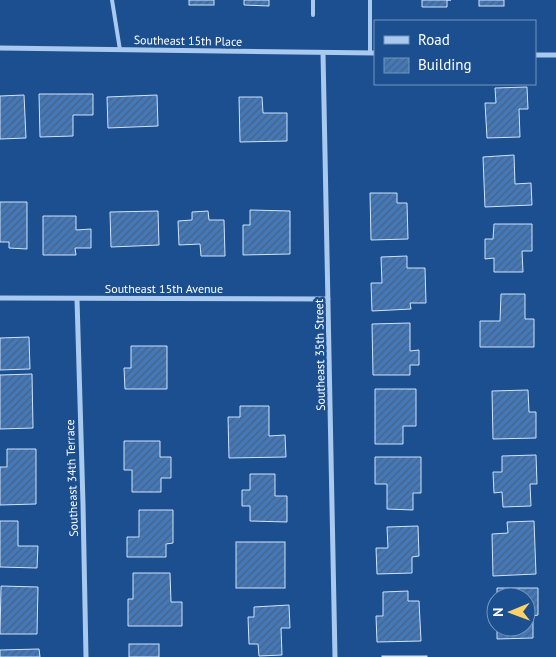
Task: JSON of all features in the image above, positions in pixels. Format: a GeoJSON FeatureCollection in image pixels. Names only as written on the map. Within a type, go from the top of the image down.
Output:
{"type":"FeatureCollection","features":[{"type":"Feature","properties":{"kind":"street","name":"Southeast 15th Place"},"geometry":{"type":"LineString","coordinates":[[0,48],[373,53]]}},
{"type":"Feature","properties":{"kind":"street","name":"Southeast 35th Street"},"geometry":{"type":"LineString","coordinates":[[323,53],[335,657]]}},
{"type":"Feature","properties":{"kind":"street"},"geometry":{"type":"LineString","coordinates":[[536,55],[556,55]]}},
{"type":"Feature","properties":{"kind":"street","name":"Southeast 15th Avenue"},"geometry":{"type":"LineString","coordinates":[[0,298],[328,300]]}},
{"type":"Feature","properties":{"kind":"street","name":"Southeast 34th Terrace"},"geometry":{"type":"LineString","coordinates":[[77,299],[86,657]]}},
{"type":"Feature","properties":{"kind":"lane"},"geometry":{"type":"LineString","coordinates":[[112,0],[120,50]]}},
{"type":"Feature","properties":{"kind":"lane"},"geometry":{"type":"LineString","coordinates":[[313,0],[313,15]]}},
{"type":"Feature","properties":{"kind":"lane"},"geometry":{"type":"LineString","coordinates":[[370,0],[373,53]]}},
{"type":"Feature","properties":{"kind":"building"},"geometry":{"type":"Polygon","coordinates":[[[189,0],[214,0],[214,5],[189,5],[189,0]]]}},
{"type":"Feature","properties":{"kind":"building"},"geometry":{"type":"Polygon","coordinates":[[[244,0],[269,0],[269,6],[244,5],[244,0]]]}},
{"type":"Feature","properties":{"kind":"building"},"geometry":{"type":"Polygon","coordinates":[[[422,0],[447,0],[447,7],[422,7],[422,0]]]}},
{"type":"Feature","properties":{"kind":"building"},"geometry":{"type":"Polygon","coordinates":[[[479,0],[504,0],[504,6],[479,6],[479,0]]]}},
{"type":"Feature","properties":{"kind":"building"},"geometry":{"type":"Polygon","coordinates":[[[527,87],[528,109],[519,109],[520,137],[487,138],[485,103],[496,103],[495,88],[527,87]]]}},
{"type":"Feature","properties":{"kind":"building"},"geometry":{"type":"Polygon","coordinates":[[[39,94],[93,94],[93,115],[73,115],[73,136],[40,137],[39,94]]]}},
{"type":"Feature","properties":{"kind":"building"},"geometry":{"type":"Polygon","coordinates":[[[24,95],[26,138],[0,139],[0,96],[24,95]]]}},
{"type":"Feature","properties":{"kind":"building"},"geometry":{"type":"Polygon","coordinates":[[[157,95],[158,126],[108,128],[107,97],[157,95]]]}},
{"type":"Feature","properties":{"kind":"building"},"geometry":{"type":"Polygon","coordinates":[[[239,97],[262,97],[263,113],[287,113],[287,141],[240,142],[239,97]]]}},
{"type":"Feature","properties":{"kind":"building"},"geometry":{"type":"Polygon","coordinates":[[[514,155],[515,184],[531,183],[532,205],[485,207],[483,157],[514,155]]]}},
{"type":"Feature","properties":{"kind":"building"},"geometry":{"type":"Polygon","coordinates":[[[370,193],[397,193],[397,203],[407,203],[408,239],[371,240],[370,193]]]}},
{"type":"Feature","properties":{"kind":"building"},"geometry":{"type":"Polygon","coordinates":[[[0,202],[27,202],[27,249],[9,248],[9,242],[0,242],[0,202]]]}},
{"type":"Feature","properties":{"kind":"building"},"geometry":{"type":"Polygon","coordinates":[[[250,210],[290,211],[290,254],[243,255],[243,225],[250,225],[250,210]]]}},
{"type":"Feature","properties":{"kind":"building"},"geometry":{"type":"Polygon","coordinates":[[[158,211],[159,245],[111,247],[110,212],[158,211]]]}},
{"type":"Feature","properties":{"kind":"building"},"geometry":{"type":"Polygon","coordinates":[[[208,211],[209,220],[224,220],[225,256],[201,256],[200,244],[179,245],[178,221],[192,220],[192,212],[208,211]]]}},
{"type":"Feature","properties":{"kind":"building"},"geometry":{"type":"Polygon","coordinates":[[[43,216],[76,216],[76,230],[91,229],[91,248],[75,248],[76,255],[43,255],[43,216]]]}},
{"type":"Feature","properties":{"kind":"building"},"geometry":{"type":"Polygon","coordinates":[[[494,224],[532,224],[532,251],[522,251],[523,272],[494,272],[494,258],[485,259],[485,239],[493,239],[494,224]]]}},
{"type":"Feature","properties":{"kind":"building"},"geometry":{"type":"Polygon","coordinates":[[[407,256],[407,268],[425,268],[426,303],[410,303],[411,309],[372,311],[371,283],[382,283],[381,257],[407,256]]]}},
{"type":"Feature","properties":{"kind":"building"},"geometry":{"type":"Polygon","coordinates":[[[501,294],[525,294],[525,319],[534,319],[534,347],[480,347],[480,321],[500,321],[501,294]]]}},
{"type":"Feature","properties":{"kind":"building"},"geometry":{"type":"Polygon","coordinates":[[[410,323],[410,351],[419,350],[419,365],[410,365],[410,375],[373,375],[372,324],[410,323]]]}},
{"type":"Feature","properties":{"kind":"building"},"geometry":{"type":"Polygon","coordinates":[[[29,337],[30,369],[0,370],[0,338],[29,337]]]}},
{"type":"Feature","properties":{"kind":"building"},"geometry":{"type":"Polygon","coordinates":[[[131,346],[167,346],[167,389],[125,389],[124,368],[131,368],[131,346]]]}},
{"type":"Feature","properties":{"kind":"building"},"geometry":{"type":"Polygon","coordinates":[[[32,374],[33,428],[0,429],[0,375],[32,374]]]}},
{"type":"Feature","properties":{"kind":"building"},"geometry":{"type":"Polygon","coordinates":[[[375,389],[416,389],[416,426],[403,426],[403,444],[375,444],[375,389]]]}},
{"type":"Feature","properties":{"kind":"building"},"geometry":{"type":"Polygon","coordinates":[[[528,390],[529,412],[536,412],[536,438],[493,439],[492,391],[528,390]]]}},
{"type":"Feature","properties":{"kind":"building"},"geometry":{"type":"Polygon","coordinates":[[[240,406],[269,406],[269,436],[285,435],[286,457],[229,458],[228,417],[240,417],[240,406]]]}},
{"type":"Feature","properties":{"kind":"building"},"geometry":{"type":"Polygon","coordinates":[[[124,441],[160,441],[160,457],[171,457],[171,478],[161,478],[161,492],[132,492],[132,470],[124,470],[124,441]]]}},
{"type":"Feature","properties":{"kind":"building"},"geometry":{"type":"Polygon","coordinates":[[[7,449],[36,449],[36,504],[0,505],[0,467],[7,467],[7,449]]]}},
{"type":"Feature","properties":{"kind":"building"},"geometry":{"type":"Polygon","coordinates":[[[536,455],[537,484],[530,484],[531,506],[503,507],[502,492],[494,493],[493,472],[502,472],[502,456],[536,455]]]}},
{"type":"Feature","properties":{"kind":"building"},"geometry":{"type":"Polygon","coordinates":[[[375,457],[421,457],[421,493],[413,493],[413,510],[387,509],[387,484],[375,484],[375,457]]]}},
{"type":"Feature","properties":{"kind":"building"},"geometry":{"type":"Polygon","coordinates":[[[250,474],[275,474],[275,496],[287,496],[287,522],[250,521],[250,506],[242,506],[242,490],[250,490],[250,474]]]}},
{"type":"Feature","properties":{"kind":"building"},"geometry":{"type":"Polygon","coordinates":[[[139,510],[173,510],[173,543],[166,544],[166,557],[127,557],[127,537],[139,537],[139,510]]]}},
{"type":"Feature","properties":{"kind":"building"},"geometry":{"type":"Polygon","coordinates":[[[0,521],[18,521],[18,546],[38,546],[37,568],[0,567],[0,521]]]}},
{"type":"Feature","properties":{"kind":"building"},"geometry":{"type":"Polygon","coordinates":[[[534,521],[536,574],[493,576],[492,534],[508,533],[507,522],[534,521]]]}},
{"type":"Feature","properties":{"kind":"building"},"geometry":{"type":"Polygon","coordinates":[[[418,526],[419,556],[412,557],[412,573],[377,574],[376,548],[388,548],[387,527],[418,526]]]}},
{"type":"Feature","properties":{"kind":"building"},"geometry":{"type":"Polygon","coordinates":[[[236,542],[285,542],[285,588],[236,588],[236,542]]]}},
{"type":"Feature","properties":{"kind":"building"},"geometry":{"type":"Polygon","coordinates":[[[133,573],[170,573],[171,602],[182,602],[182,626],[128,626],[128,599],[133,599],[133,573]]]}},
{"type":"Feature","properties":{"kind":"building"},"geometry":{"type":"Polygon","coordinates":[[[1,586],[38,587],[37,634],[0,634],[1,586]]]}},
{"type":"Feature","properties":{"kind":"building"},"geometry":{"type":"Polygon","coordinates":[[[536,588],[538,588],[538,615],[536,615],[536,588]]]}},
{"type":"Feature","properties":{"kind":"building"},"geometry":{"type":"Polygon","coordinates":[[[408,591],[408,601],[419,601],[421,641],[377,642],[376,616],[383,616],[383,592],[408,591]]]}},
{"type":"Feature","properties":{"kind":"building"},"geometry":{"type":"Polygon","coordinates":[[[289,605],[290,628],[281,628],[282,655],[259,656],[258,644],[249,644],[248,617],[254,617],[254,607],[289,605]]]}},
{"type":"Feature","properties":{"kind":"building"},"geometry":{"type":"Polygon","coordinates":[[[497,637],[533,637],[533,638],[497,639],[497,637]]]}},
{"type":"Feature","properties":{"kind":"building"},"geometry":{"type":"Polygon","coordinates":[[[129,644],[159,644],[159,657],[129,657],[129,644]]]}},
{"type":"Feature","properties":{"kind":"building"},"geometry":{"type":"Polygon","coordinates":[[[39,649],[40,657],[0,657],[0,650],[39,649]]]}},
{"type":"Feature","properties":{"kind":"building"},"geometry":{"type":"Polygon","coordinates":[[[427,656],[427,657],[382,657],[427,656]]]}}]}
